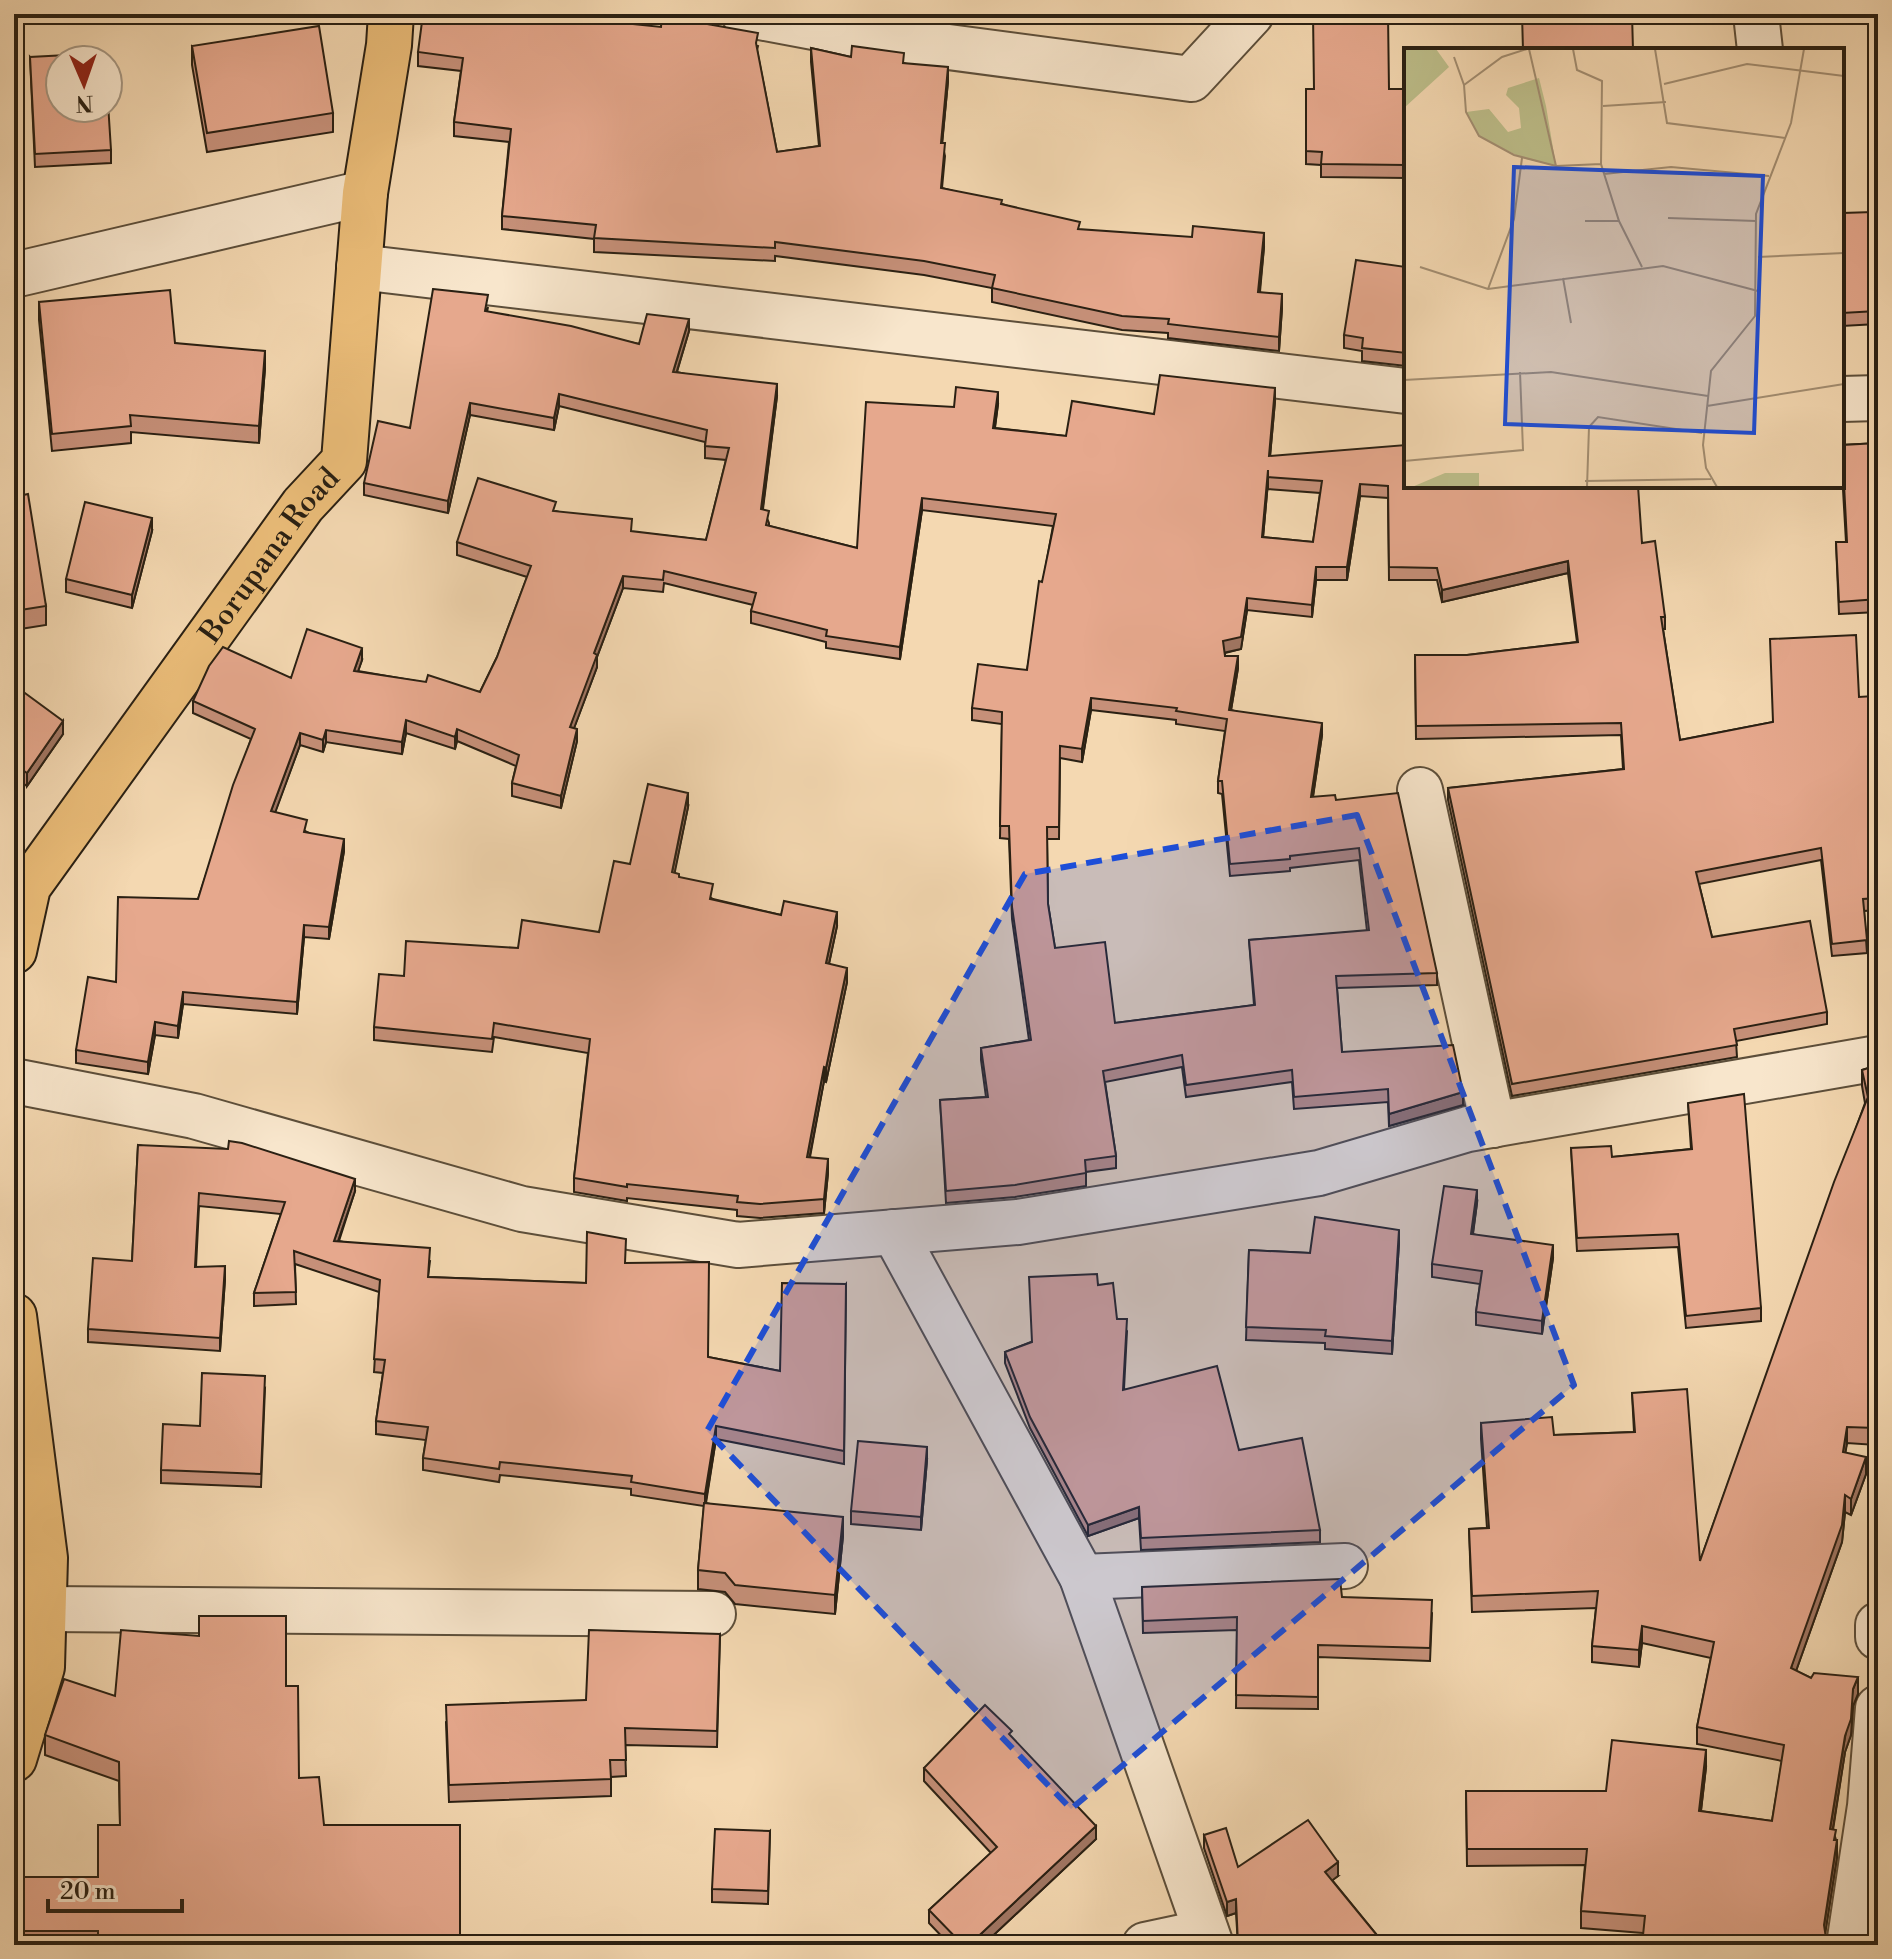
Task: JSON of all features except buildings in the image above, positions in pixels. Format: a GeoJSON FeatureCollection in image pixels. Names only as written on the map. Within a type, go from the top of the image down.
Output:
{"type":"FeatureCollection","features":[{"type":"Feature","properties":{"kind":"main road","name":"Borupana Road"},"geometry":{"type":"LineString","coordinates":[[14,951],[28,887],[303,505],[344,461],[365,193],[389,45],[391,14]]}},
{"type":"Feature","properties":{"kind":"main road"},"geometry":{"type":"LineString","coordinates":[[14,1759],[42,1667],[45,1558],[15,1333]]}},
{"type":"Feature","properties":{"kind":"street"},"geometry":{"type":"LineString","coordinates":[[744,14],[850,34],[1191,79],[1251,14]]}},
{"type":"Feature","properties":{"kind":"street"},"geometry":{"type":"LineString","coordinates":[[1756,14],[1760,48]]}},
{"type":"Feature","properties":{"kind":"street"},"geometry":{"type":"LineString","coordinates":[[14,275],[365,193]]}},
{"type":"Feature","properties":{"kind":"street"},"geometry":{"type":"LineString","coordinates":[[359,267],[1404,391]]}},
{"type":"Feature","properties":{"kind":"street"},"geometry":{"type":"LineString","coordinates":[[1844,399],[1878,398]]}},
{"type":"Feature","properties":{"kind":"street"},"geometry":{"type":"LineString","coordinates":[[1420,790],[1493,1125]]}},
{"type":"Feature","properties":{"kind":"street"},"geometry":{"type":"LineString","coordinates":[[14,1081],[194,1116],[522,1209],[738,1245],[1018,1222],[1319,1173],[1468,1129],[1878,1058]]}},
{"type":"Feature","properties":{"kind":"street"},"geometry":{"type":"LineString","coordinates":[[894,1232],[1082,1577],[1209,1939],[1145,1945]]}},
{"type":"Feature","properties":{"kind":"street"},"geometry":{"type":"LineString","coordinates":[[1082,1577],[1345,1566]]}},
{"type":"Feature","properties":{"kind":"street"},"geometry":{"type":"LineString","coordinates":[[44,1609],[713,1614]]}},
{"type":"Feature","properties":{"kind":"street"},"geometry":{"type":"LineString","coordinates":[[1878,1625],[1878,1637]]}},
{"type":"Feature","properties":{"kind":"street"},"geometry":{"type":"LineString","coordinates":[[1849,1945],[1870,1806],[1878,1708]]}},
{"type":"Feature","properties":{"kind":"highlighted area"},"geometry":{"type":"Polygon","coordinates":[[[1357,815],[1574,1385],[1071,1809],[707,1431],[1025,874],[1357,815]]]}}]}
